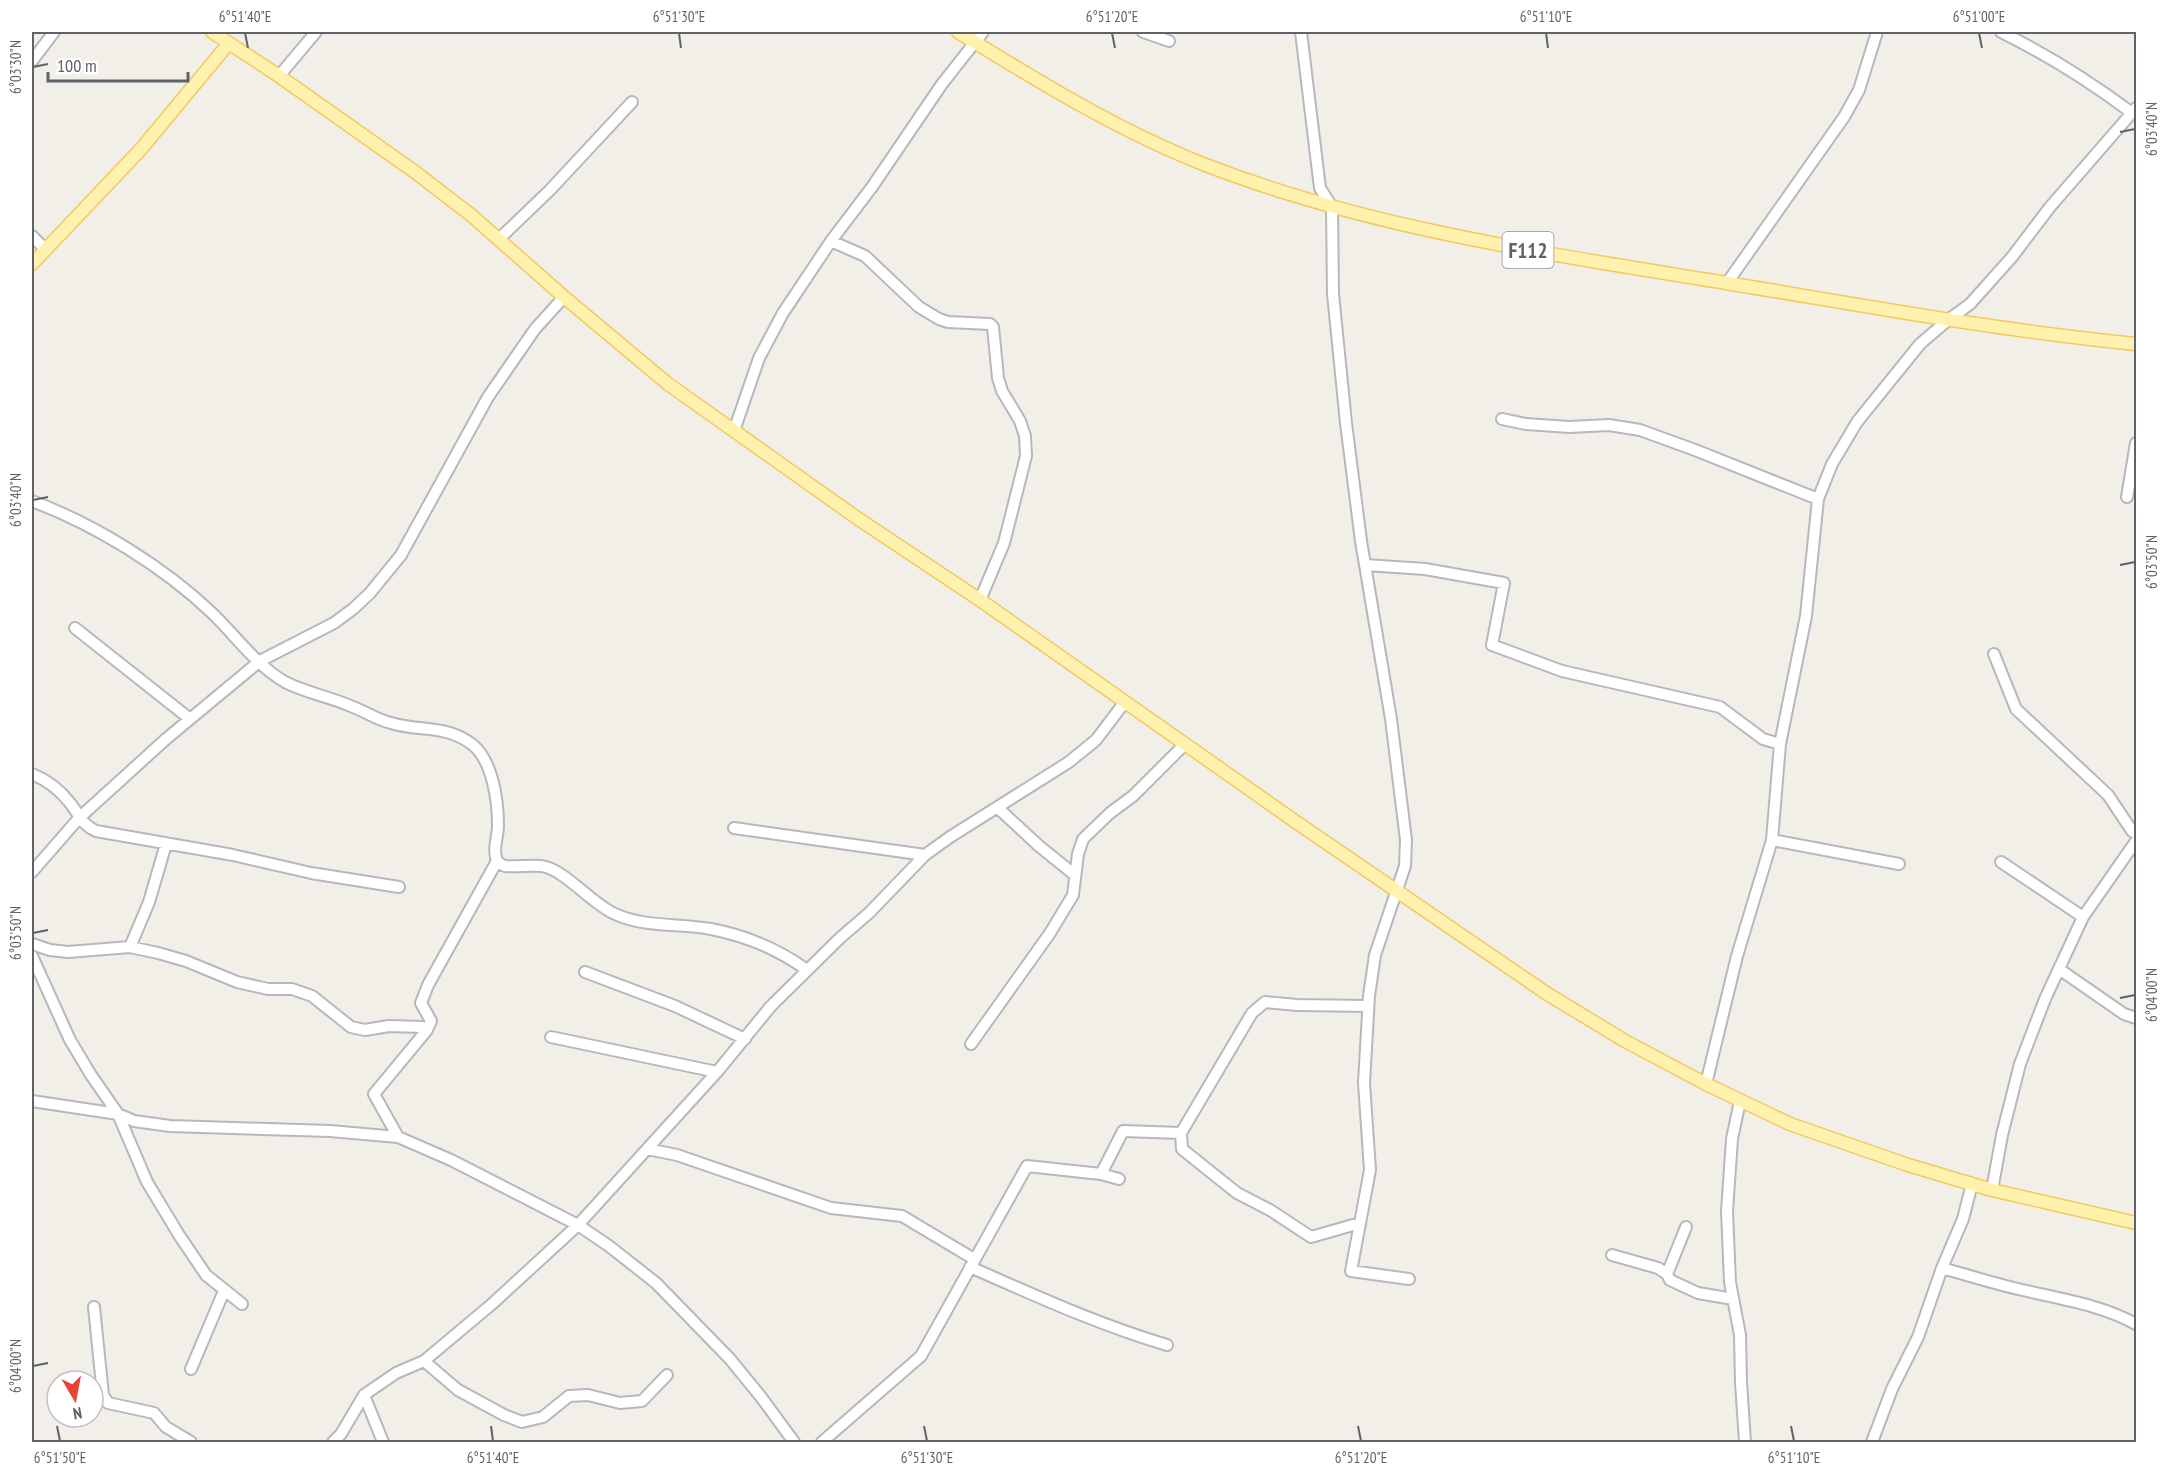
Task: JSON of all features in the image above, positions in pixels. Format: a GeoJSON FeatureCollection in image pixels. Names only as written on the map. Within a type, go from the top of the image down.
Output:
{"type":"FeatureCollection","features":[{"type":"Feature","properties":{"kind":"main road"},"geometry":{"type":"LineString","coordinates":[[212,32],[279,76],[471,214],[564,297],[668,384],[857,518],[980,600],[1184,745],[1556,999],[1625,1041],[1706,1084],[1790,1124],[1846,1145],[1992,1190],[2136,1223]]}},
{"type":"Feature","properties":{"kind":"main road","name":"F112"},"geometry":{"type":"LineString","coordinates":[[958,32],[1106,119],[1200,162],[1264,186],[1332,207],[1412,227],[1550,254],[1948,320],[2047,335],[2136,344]]}},
{"type":"Feature","properties":{"kind":"main road"},"geometry":{"type":"LineString","coordinates":[[32,264],[141,149],[229,43]]}},
{"type":"Feature","properties":{"kind":"street"},"geometry":{"type":"LineString","coordinates":[[32,61],[54,32]]}},
{"type":"Feature","properties":{"kind":"street"},"geometry":{"type":"LineString","coordinates":[[279,76],[316,32]]}},
{"type":"Feature","properties":{"kind":"street"},"geometry":{"type":"LineString","coordinates":[[734,431],[759,358],[783,313],[942,84],[983,32]]}},
{"type":"Feature","properties":{"kind":"street"},"geometry":{"type":"LineString","coordinates":[[1143,32],[1169,42]]}},
{"type":"Feature","properties":{"kind":"street"},"geometry":{"type":"LineString","coordinates":[[1301,32],[1320,189],[1332,207],[1333,294],[1346,423],[1391,720],[1406,840],[1405,866],[1375,955],[1368,1006],[1364,1083],[1370,1170],[1351,1271],[1409,1279]]}},
{"type":"Feature","properties":{"kind":"street"},"geometry":{"type":"LineString","coordinates":[[1727,283],[1844,117],[1859,90],[1877,32]]}},
{"type":"Feature","properties":{"kind":"street"},"geometry":{"type":"LineString","coordinates":[[1706,1084],[1737,956],[1772,840],[1780,744],[1806,616],[1818,499],[1832,464],[1857,422],[1920,344],[1970,304],[2005,265],[2050,207],[2134,111],[2044,53],[2001,32]]}},
{"type":"Feature","properties":{"kind":"street"},"geometry":{"type":"LineString","coordinates":[[499,239],[550,190],[632,102]]}},
{"type":"Feature","properties":{"kind":"street"},"geometry":{"type":"LineString","coordinates":[[32,236],[45,249]]}},
{"type":"Feature","properties":{"kind":"street"},"geometry":{"type":"LineString","coordinates":[[831,241],[865,256],[920,307],[939,319],[948,322],[990,324],[993,327],[998,378],[1002,392],[1020,421],[1025,436],[1026,456],[1004,543],[980,600]]}},
{"type":"Feature","properties":{"kind":"street"},"geometry":{"type":"LineString","coordinates":[[32,872],[79,818],[190,719],[260,662],[334,623],[353,609],[388,573],[488,397],[535,329],[564,297]]}},
{"type":"Feature","properties":{"kind":"street"},"geometry":{"type":"LineString","coordinates":[[1502,419],[1526,424],[1569,427],[1609,425],[1640,430],[1818,499]]}},
{"type":"Feature","properties":{"kind":"street"},"geometry":{"type":"LineString","coordinates":[[2127,497],[2136,443]]}},
{"type":"Feature","properties":{"kind":"street"},"geometry":{"type":"LineString","coordinates":[[32,501],[71,516],[147,562],[190,593],[260,662],[284,681],[352,706],[392,724],[447,731],[471,743],[479,751],[494,788],[498,827],[496,861],[421,1003],[431,1021],[427,1030],[374,1094],[398,1137]]}},
{"type":"Feature","properties":{"kind":"street"},"geometry":{"type":"LineString","coordinates":[[1366,565],[1425,569],[1504,583],[1492,645],[1562,671],[1720,706],[1763,739],[1780,744]]}},
{"type":"Feature","properties":{"kind":"street"},"geometry":{"type":"LineString","coordinates":[[75,628],[190,719]]}},
{"type":"Feature","properties":{"kind":"street"},"geometry":{"type":"LineString","coordinates":[[1994,654],[2016,709],[2108,795],[2132,831],[2136,833]]}},
{"type":"Feature","properties":{"kind":"street"},"geometry":{"type":"LineString","coordinates":[[333,1443],[341,1434],[364,1395],[396,1373],[424,1361],[492,1304],[578,1225],[717,1072],[771,1006],[869,913],[925,855],[1069,762],[1096,740],[1124,702]]}},
{"type":"Feature","properties":{"kind":"street"},"geometry":{"type":"LineString","coordinates":[[971,1044],[1073,895],[1081,846],[1088,833],[1132,796],[1184,745]]}},
{"type":"Feature","properties":{"kind":"street"},"geometry":{"type":"LineString","coordinates":[[32,774],[51,784],[71,805],[79,818],[96,831],[232,855],[311,873],[399,887]]}},
{"type":"Feature","properties":{"kind":"street"},"geometry":{"type":"LineString","coordinates":[[998,808],[1075,875]]}},
{"type":"Feature","properties":{"kind":"street"},"geometry":{"type":"LineString","coordinates":[[734,828],[925,855]]}},
{"type":"Feature","properties":{"kind":"street"},"geometry":{"type":"LineString","coordinates":[[1772,840],[1899,864]]}},
{"type":"Feature","properties":{"kind":"street"},"geometry":{"type":"LineString","coordinates":[[1992,1190],[2019,1064],[2083,917],[2136,841]]}},
{"type":"Feature","properties":{"kind":"street"},"geometry":{"type":"LineString","coordinates":[[130,947],[149,902],[166,844]]}},
{"type":"Feature","properties":{"kind":"street"},"geometry":{"type":"LineString","coordinates":[[496,861],[505,867],[542,866],[552,869],[593,901],[629,920],[712,929],[747,939],[786,955],[807,970]]}},
{"type":"Feature","properties":{"kind":"street"},"geometry":{"type":"LineString","coordinates":[[2001,862],[2083,917]]}},
{"type":"Feature","properties":{"kind":"street"},"geometry":{"type":"LineString","coordinates":[[32,944],[50,950],[68,952],[130,947],[186,961],[237,982],[268,989],[292,989],[312,996],[351,1027],[365,1030],[389,1026],[422,1027],[427,1030]]}},
{"type":"Feature","properties":{"kind":"street"},"geometry":{"type":"LineString","coordinates":[[32,956],[70,1040],[118,1114],[147,1182],[173,1226],[206,1275],[242,1304]]}},
{"type":"Feature","properties":{"kind":"street"},"geometry":{"type":"LineString","coordinates":[[2059,969],[2124,1014],[2136,1018]]}},
{"type":"Feature","properties":{"kind":"street"},"geometry":{"type":"LineString","coordinates":[[585,972],[675,1006],[745,1039]]}},
{"type":"Feature","properties":{"kind":"street"},"geometry":{"type":"LineString","coordinates":[[1360,1223],[1311,1237],[1270,1210],[1236,1193],[1182,1149],[1181,1133],[1252,1013],[1265,1002],[1368,1006]]}},
{"type":"Feature","properties":{"kind":"street"},"geometry":{"type":"LineString","coordinates":[[551,1037],[717,1072]]}},
{"type":"Feature","properties":{"kind":"street"},"geometry":{"type":"LineString","coordinates":[[32,1101],[118,1114],[134,1121],[170,1126],[330,1131],[398,1137],[451,1160],[578,1225],[656,1283],[692,1318],[743,1374],[794,1443]]}},
{"type":"Feature","properties":{"kind":"street"},"geometry":{"type":"LineString","coordinates":[[1740,1101],[1732,1139],[1727,1210],[1730,1282],[1740,1335],[1740,1383],[1745,1443]]}},
{"type":"Feature","properties":{"kind":"street"},"geometry":{"type":"LineString","coordinates":[[1101,1174],[1123,1131],[1181,1133]]}},
{"type":"Feature","properties":{"kind":"street"},"geometry":{"type":"LineString","coordinates":[[647,1149],[676,1155],[831,1208],[902,1216],[972,1263],[1069,1309],[1167,1345]]}},
{"type":"Feature","properties":{"kind":"street"},"geometry":{"type":"LineString","coordinates":[[822,1443],[921,1356],[1027,1166],[1101,1174],[1119,1179]]}},
{"type":"Feature","properties":{"kind":"street"},"geometry":{"type":"LineString","coordinates":[[1872,1443],[1892,1389],[1918,1337],[1942,1268],[1963,1219],[1972,1184]]}},
{"type":"Feature","properties":{"kind":"street"},"geometry":{"type":"LineString","coordinates":[[1667,1274],[1686,1227]]}},
{"type":"Feature","properties":{"kind":"street"},"geometry":{"type":"LineString","coordinates":[[1612,1255],[1658,1268],[1671,1280],[1698,1293],[1733,1299]]}},
{"type":"Feature","properties":{"kind":"street"},"geometry":{"type":"LineString","coordinates":[[1942,1268],[2017,1289],[2071,1299],[2114,1312],[2136,1324]]}},
{"type":"Feature","properties":{"kind":"street"},"geometry":{"type":"LineString","coordinates":[[191,1369],[224,1291]]}},
{"type":"Feature","properties":{"kind":"street"},"geometry":{"type":"LineString","coordinates":[[94,1307],[103,1395],[108,1402],[154,1413],[166,1427],[191,1443]]}},
{"type":"Feature","properties":{"kind":"street"},"geometry":{"type":"LineString","coordinates":[[424,1361],[458,1390],[522,1422],[543,1417],[569,1396],[588,1395],[620,1403],[642,1401],[667,1375]]}},
{"type":"Feature","properties":{"kind":"street"},"geometry":{"type":"LineString","coordinates":[[364,1395],[383,1443]]}}]}
